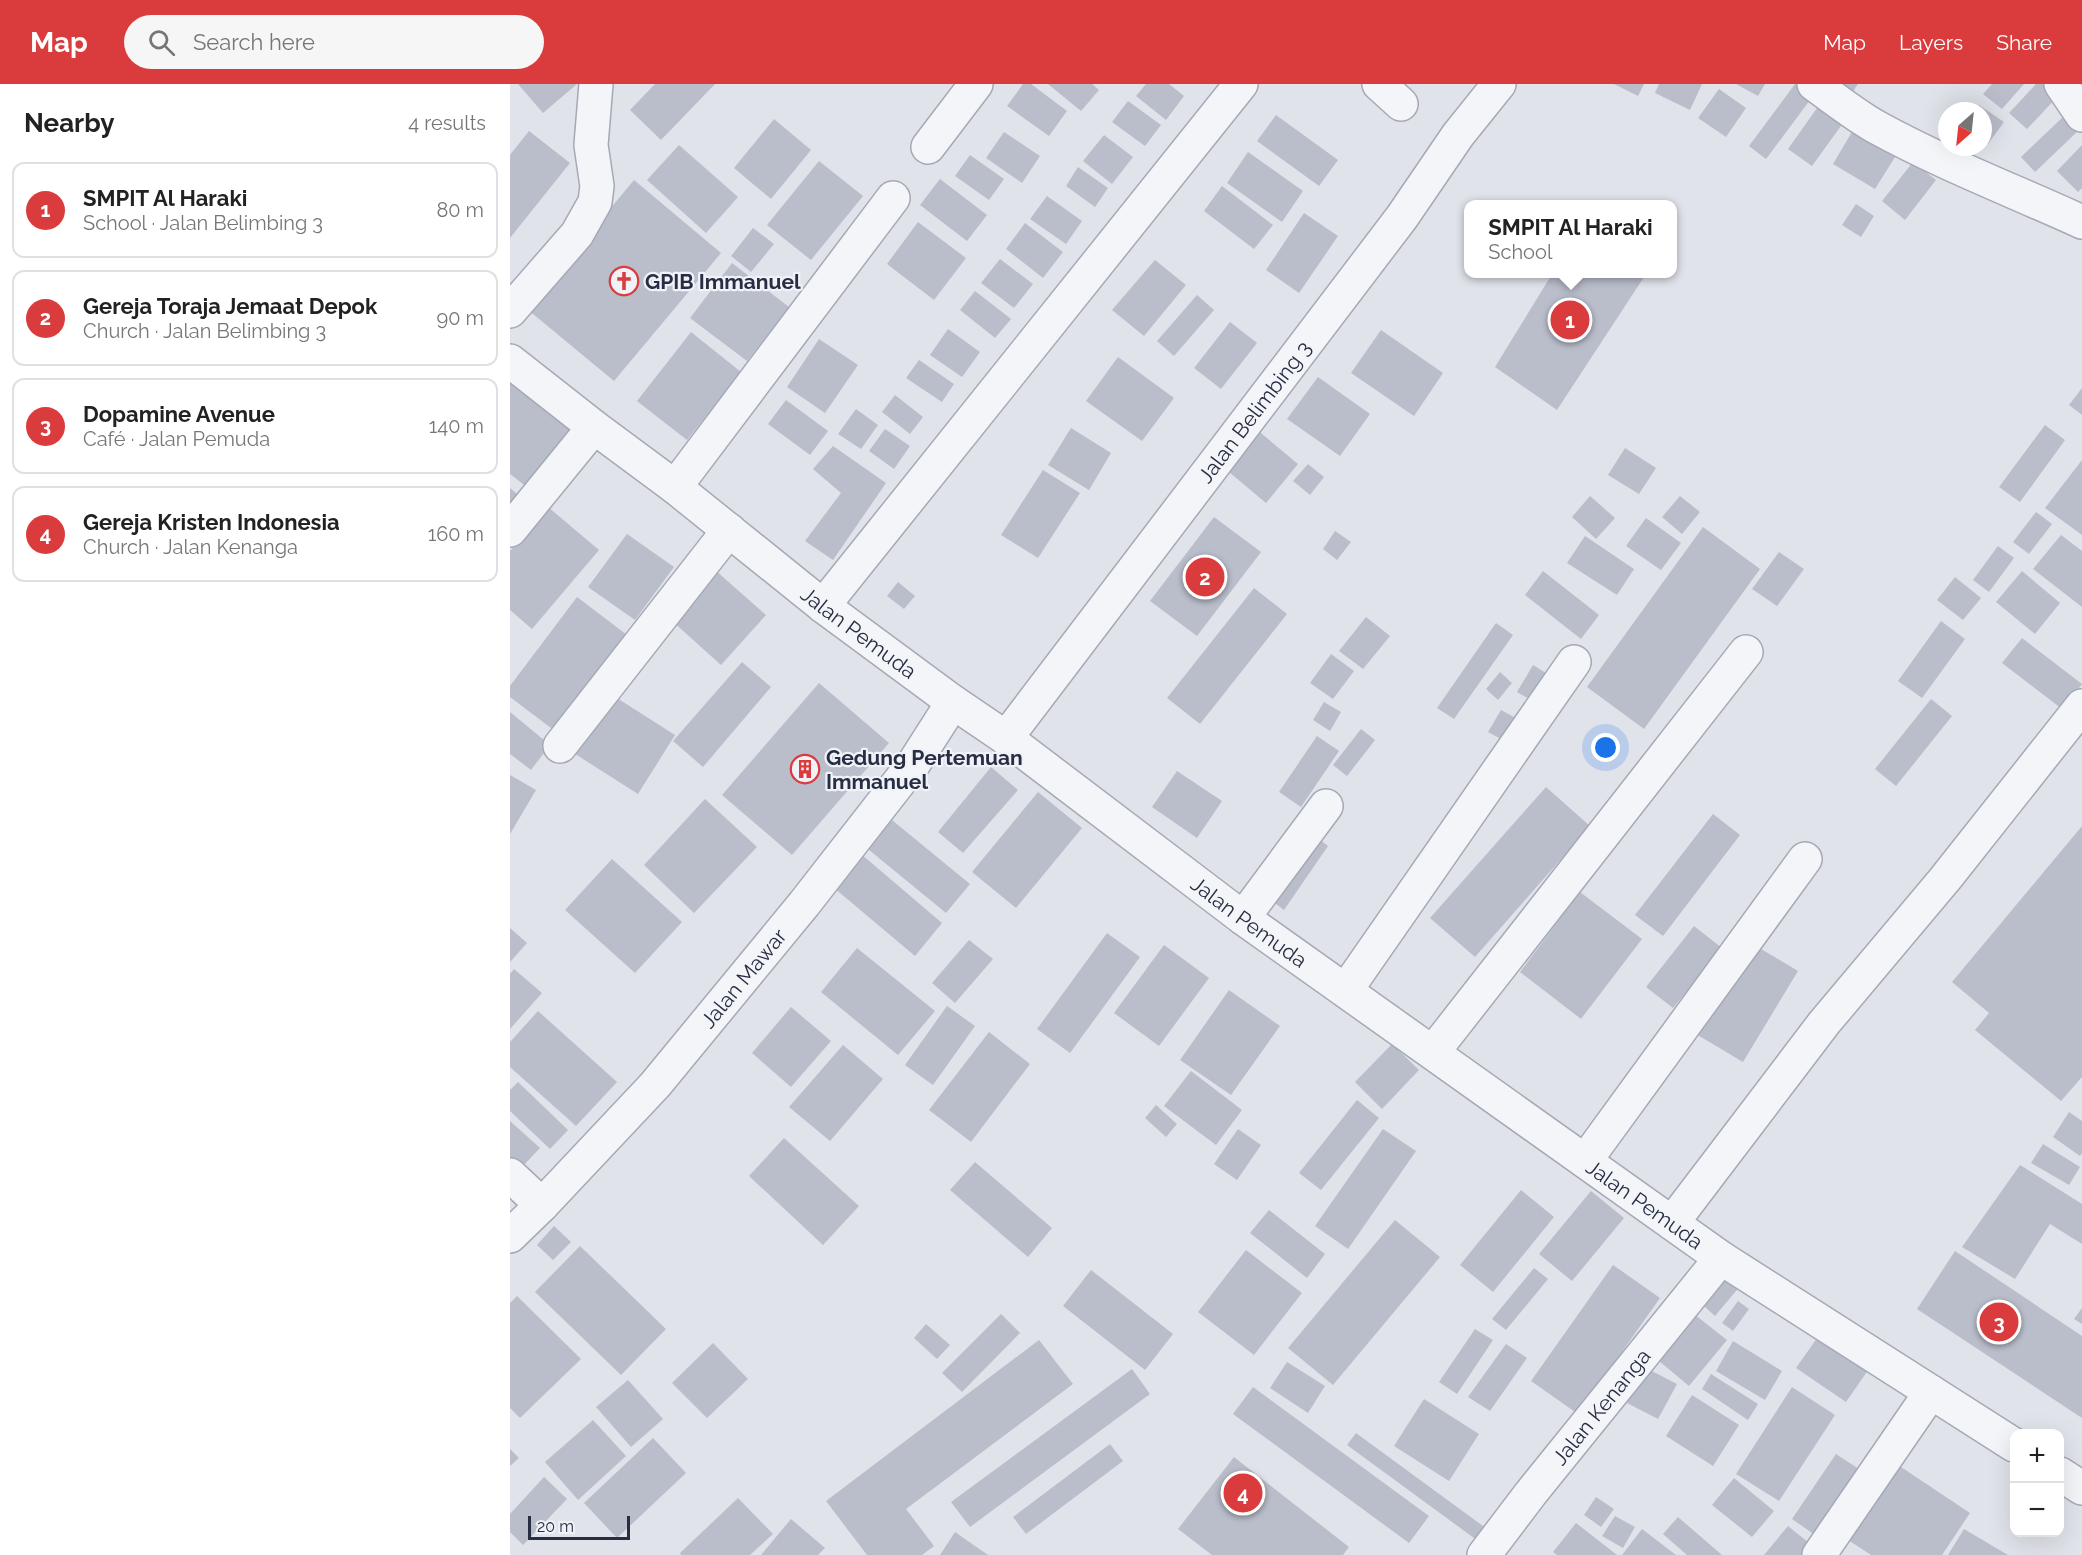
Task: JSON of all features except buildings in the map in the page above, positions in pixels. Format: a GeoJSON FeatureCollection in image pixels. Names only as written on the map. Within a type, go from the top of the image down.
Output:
{"type":"FeatureCollection","features":[{"type":"Feature","properties":{"kind":"street"},"geometry":{"type":"LineString","coordinates":[[510,311],[577,234],[595,202],[597,186],[591,145],[596,84]]}},
{"type":"Feature","properties":{"kind":"street"},"geometry":{"type":"LineString","coordinates":[[928,147],[976,84]]}},
{"type":"Feature","properties":{"kind":"street"},"geometry":{"type":"LineString","coordinates":[[823,606],[1241,84]]}},
{"type":"Feature","properties":{"kind":"street","name":"Jalan Belimbing 3"},"geometry":{"type":"LineString","coordinates":[[1006,738],[1395,226],[1458,135],[1499,84]]}},
{"type":"Feature","properties":{"kind":"street"},"geometry":{"type":"LineString","coordinates":[[1814,84],[1876,127],[1942,161],[2082,222]]}},
{"type":"Feature","properties":{"kind":"street"},"geometry":{"type":"LineString","coordinates":[[2061,84],[2082,115]]}},
{"type":"Feature","properties":{"kind":"street"},"geometry":{"type":"LineString","coordinates":[[675,487],[893,198]]}},
{"type":"Feature","properties":{"kind":"street","name":"Jalan Pemuda"},"geometry":{"type":"LineString","coordinates":[[510,362],[594,428],[675,487],[823,606],[953,702],[1006,738],[1243,918],[1721,1258],[2010,1442]]}},
{"type":"Feature","properties":{"kind":"street"},"geometry":{"type":"LineString","coordinates":[[510,530],[594,428]]}},
{"type":"Feature","properties":{"kind":"street"},"geometry":{"type":"LineString","coordinates":[[560,746],[729,530]]}},
{"type":"Feature","properties":{"kind":"street"},"geometry":{"type":"LineString","coordinates":[[1432,1052],[1746,652]]}},
{"type":"Feature","properties":{"kind":"street"},"geometry":{"type":"LineString","coordinates":[[1346,990],[1574,662]]}},
{"type":"Feature","properties":{"kind":"street","name":"Jalan Mawar"},"geometry":{"type":"LineString","coordinates":[[510,1236],[655,1085],[804,904],[914,763],[953,702]]}},
{"type":"Feature","properties":{"kind":"street"},"geometry":{"type":"LineString","coordinates":[[1672,1222],[1824,1023],[1959,863],[2082,706]]}},
{"type":"Feature","properties":{"kind":"street"},"geometry":{"type":"LineString","coordinates":[[1243,918],[1326,806]]}},
{"type":"Feature","properties":{"kind":"street"},"geometry":{"type":"LineString","coordinates":[[1585,1161],[1805,859]]}},
{"type":"Feature","properties":{"kind":"street"},"geometry":{"type":"LineString","coordinates":[[510,1175],[542,1205]]}},
{"type":"Feature","properties":{"kind":"street","name":"Jalan Kenanga"},"geometry":{"type":"LineString","coordinates":[[1484,1555],[1531,1493],[1721,1258]]}},
{"type":"Feature","properties":{"kind":"street"},"geometry":{"type":"LineString","coordinates":[[1819,1555],[1931,1392]]}},
{"type":"Feature","properties":{"kind":"place","name":"GPIB Immanuel"},"geometry":{"type":"Point","coordinates":[624,281]}},
{"type":"Feature","properties":{"kind":"place","name":"SMPIT Al Haraki"},"geometry":{"type":"Point","coordinates":[1570,320]}},
{"type":"Feature","properties":{"kind":"place","name":"Gereja Toraja Jemaat Depok"},"geometry":{"type":"Point","coordinates":[1205,577]}},
{"type":"Feature","properties":{"kind":"place","name":"Gedung Pertemuan Immanuel"},"geometry":{"type":"Point","coordinates":[805,769]}},
{"type":"Feature","properties":{"kind":"place","name":"Dopamine Avenue"},"geometry":{"type":"Point","coordinates":[1999,1322]}},
{"type":"Feature","properties":{"kind":"place","name":"Gereja Kristen Indonesia"},"geometry":{"type":"Point","coordinates":[1243,1493]}}]}
